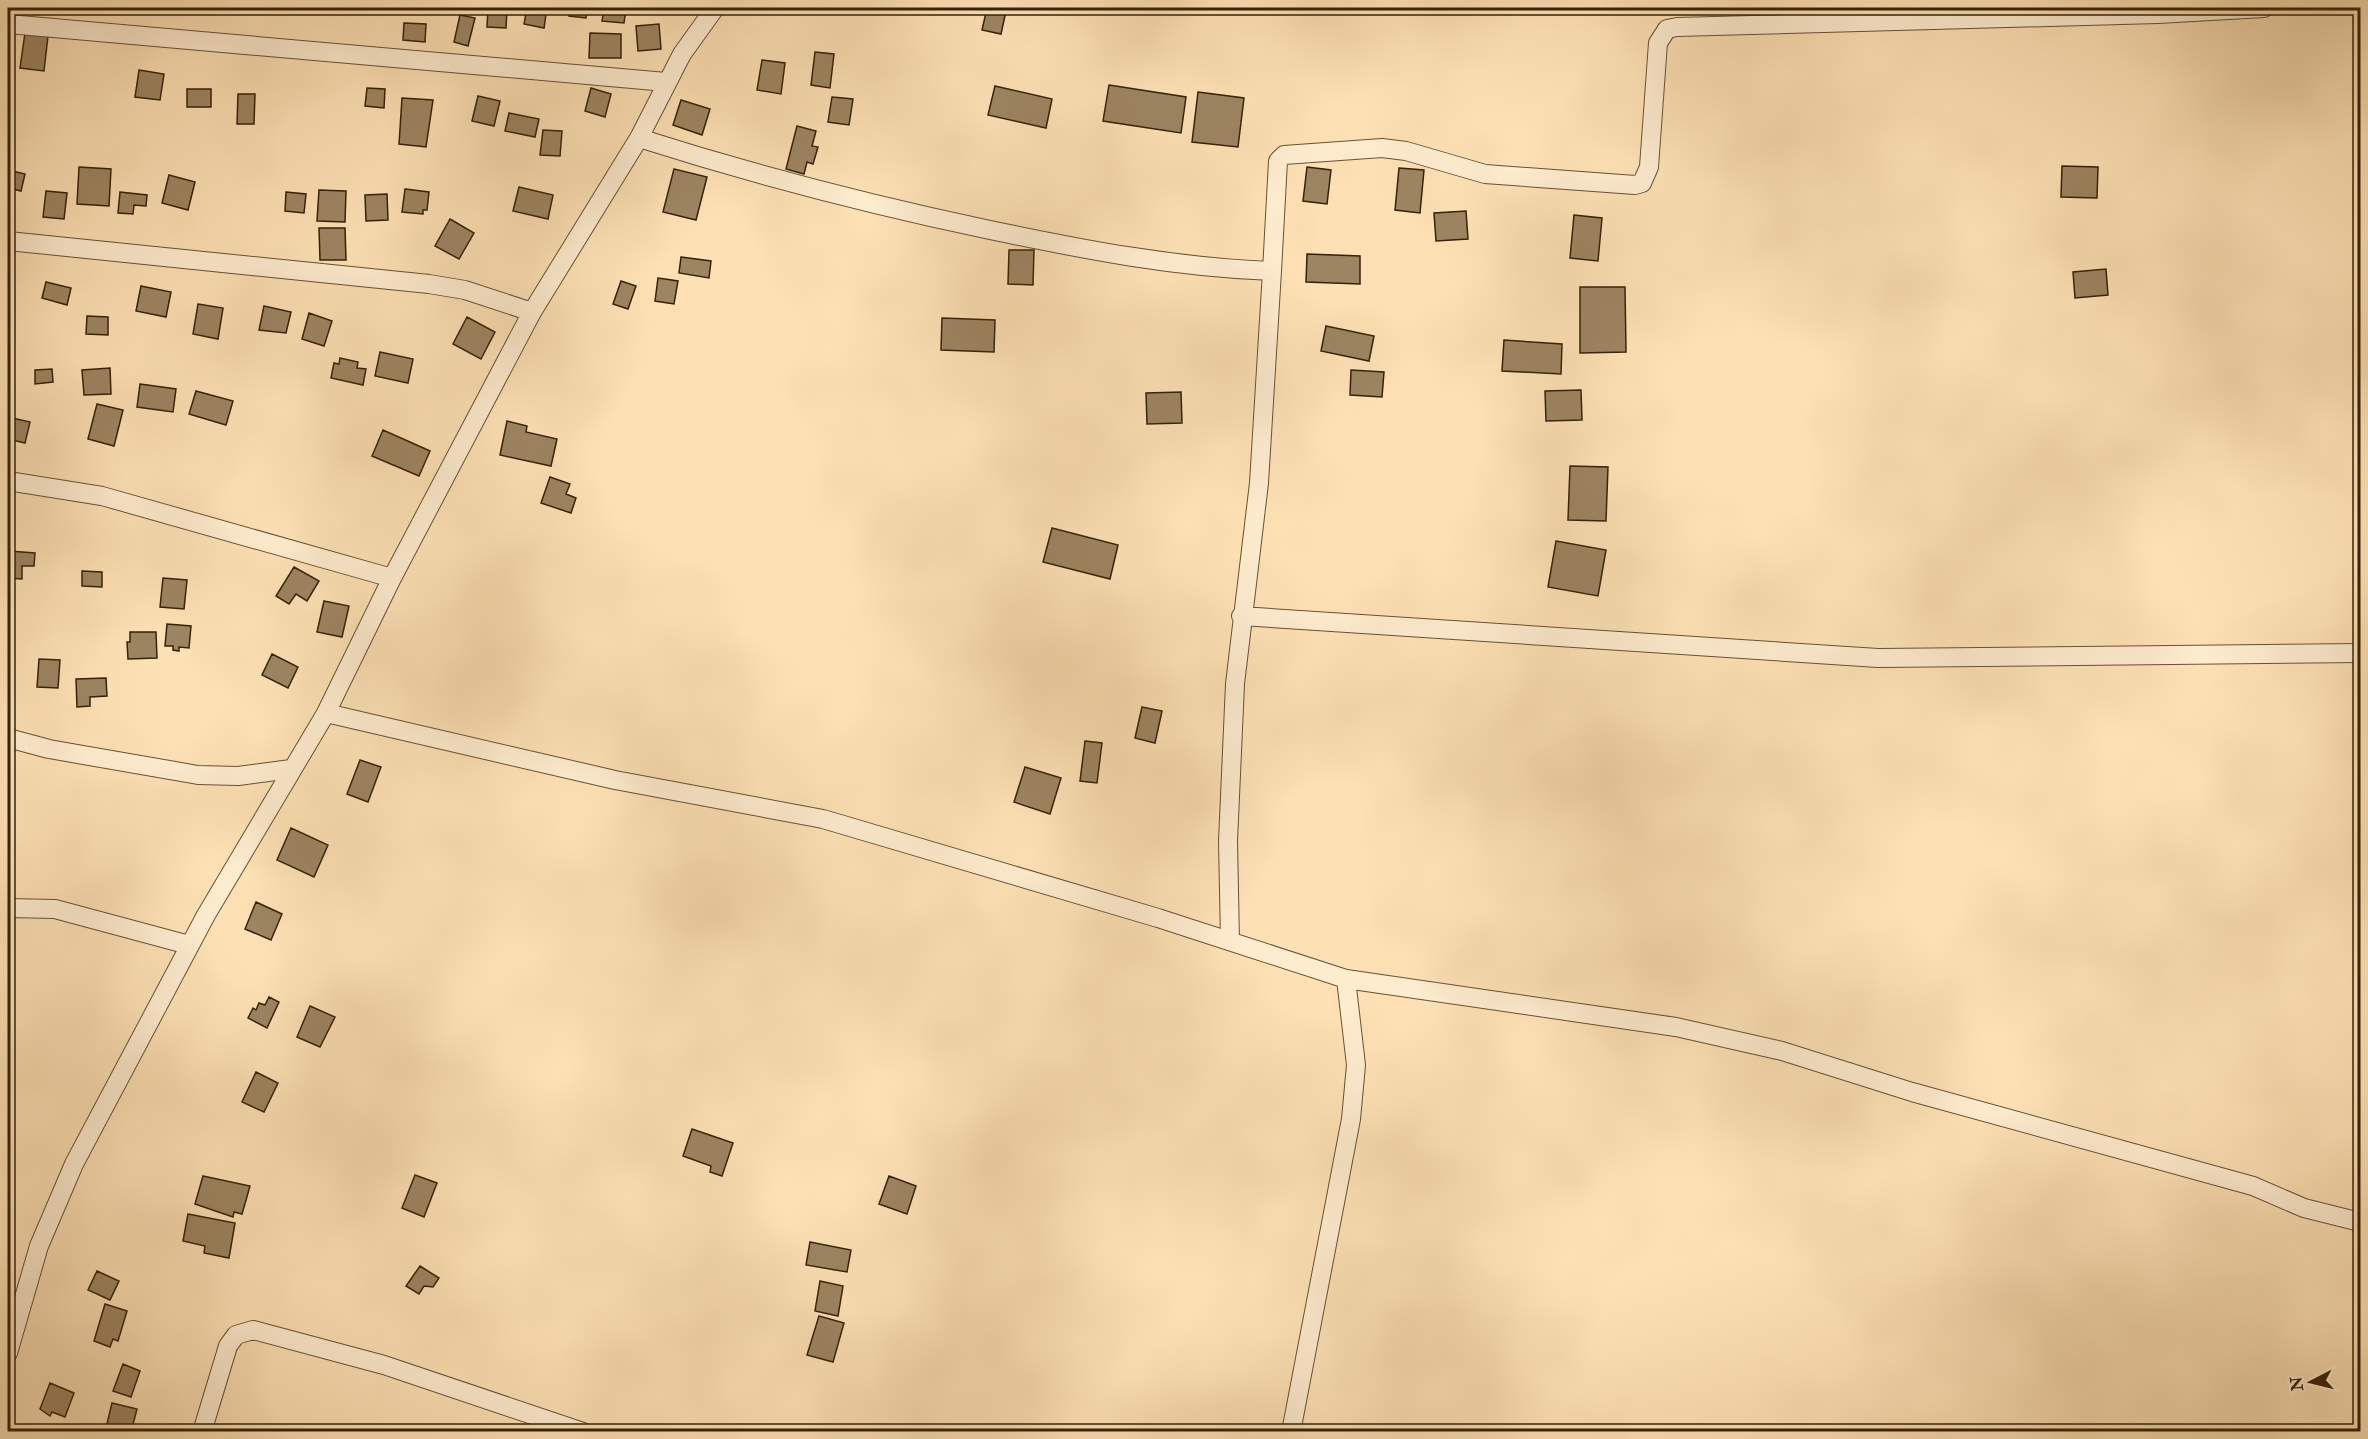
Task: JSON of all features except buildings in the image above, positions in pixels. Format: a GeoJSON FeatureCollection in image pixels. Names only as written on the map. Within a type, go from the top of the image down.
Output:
{"type":"FeatureCollection","features":[{"type":"Feature","properties":{"kind":"street"},"geometry":{"type":"LineString","coordinates":[[8,1353],[11,1331],[39,1246],[59,1197],[133,1049],[189,945],[326,713],[392,578],[532,312],[639,138],[666,82],[715,8]]}},
{"type":"Feature","properties":{"kind":"street"},"geometry":{"type":"LineString","coordinates":[[1230,942],[1228,841],[1235,684],[1241,616],[1259,483],[1278,161],[1284,155],[1382,148],[1406,151],[1485,174],[1635,185],[1642,183],[1649,167],[1658,43],[1667,29],[2146,14],[2264,8]]}},
{"type":"Feature","properties":{"kind":"street"},"geometry":{"type":"LineString","coordinates":[[8,24],[666,82]]}},
{"type":"Feature","properties":{"kind":"street"},"geometry":{"type":"LineString","coordinates":[[639,138],[730,167],[874,206],[1162,263],[1272,271]]}},
{"type":"Feature","properties":{"kind":"street"},"geometry":{"type":"LineString","coordinates":[[8,241],[429,284],[465,290],[532,312]]}},
{"type":"Feature","properties":{"kind":"street"},"geometry":{"type":"LineString","coordinates":[[8,482],[102,496],[392,578]]}},
{"type":"Feature","properties":{"kind":"street"},"geometry":{"type":"LineString","coordinates":[[1241,616],[1878,658],[2361,653]]}},
{"type":"Feature","properties":{"kind":"street"},"geometry":{"type":"LineString","coordinates":[[326,713],[615,780],[823,819],[1346,978],[1676,1027],[1782,1051],[1912,1092],[2242,1182],[2304,1208],[2361,1222]]}},
{"type":"Feature","properties":{"kind":"street"},"geometry":{"type":"LineString","coordinates":[[8,738],[49,749],[198,775],[238,776],[291,769]]}},
{"type":"Feature","properties":{"kind":"street"},"geometry":{"type":"LineString","coordinates":[[8,908],[55,909],[189,945]]}},
{"type":"Feature","properties":{"kind":"street"},"geometry":{"type":"LineString","coordinates":[[1291,1431],[1351,1119],[1356,1065],[1346,978]]}},
{"type":"Feature","properties":{"kind":"street"},"geometry":{"type":"LineString","coordinates":[[202,1431],[228,1346],[236,1335],[253,1330],[384,1365],[583,1431]]}}]}
